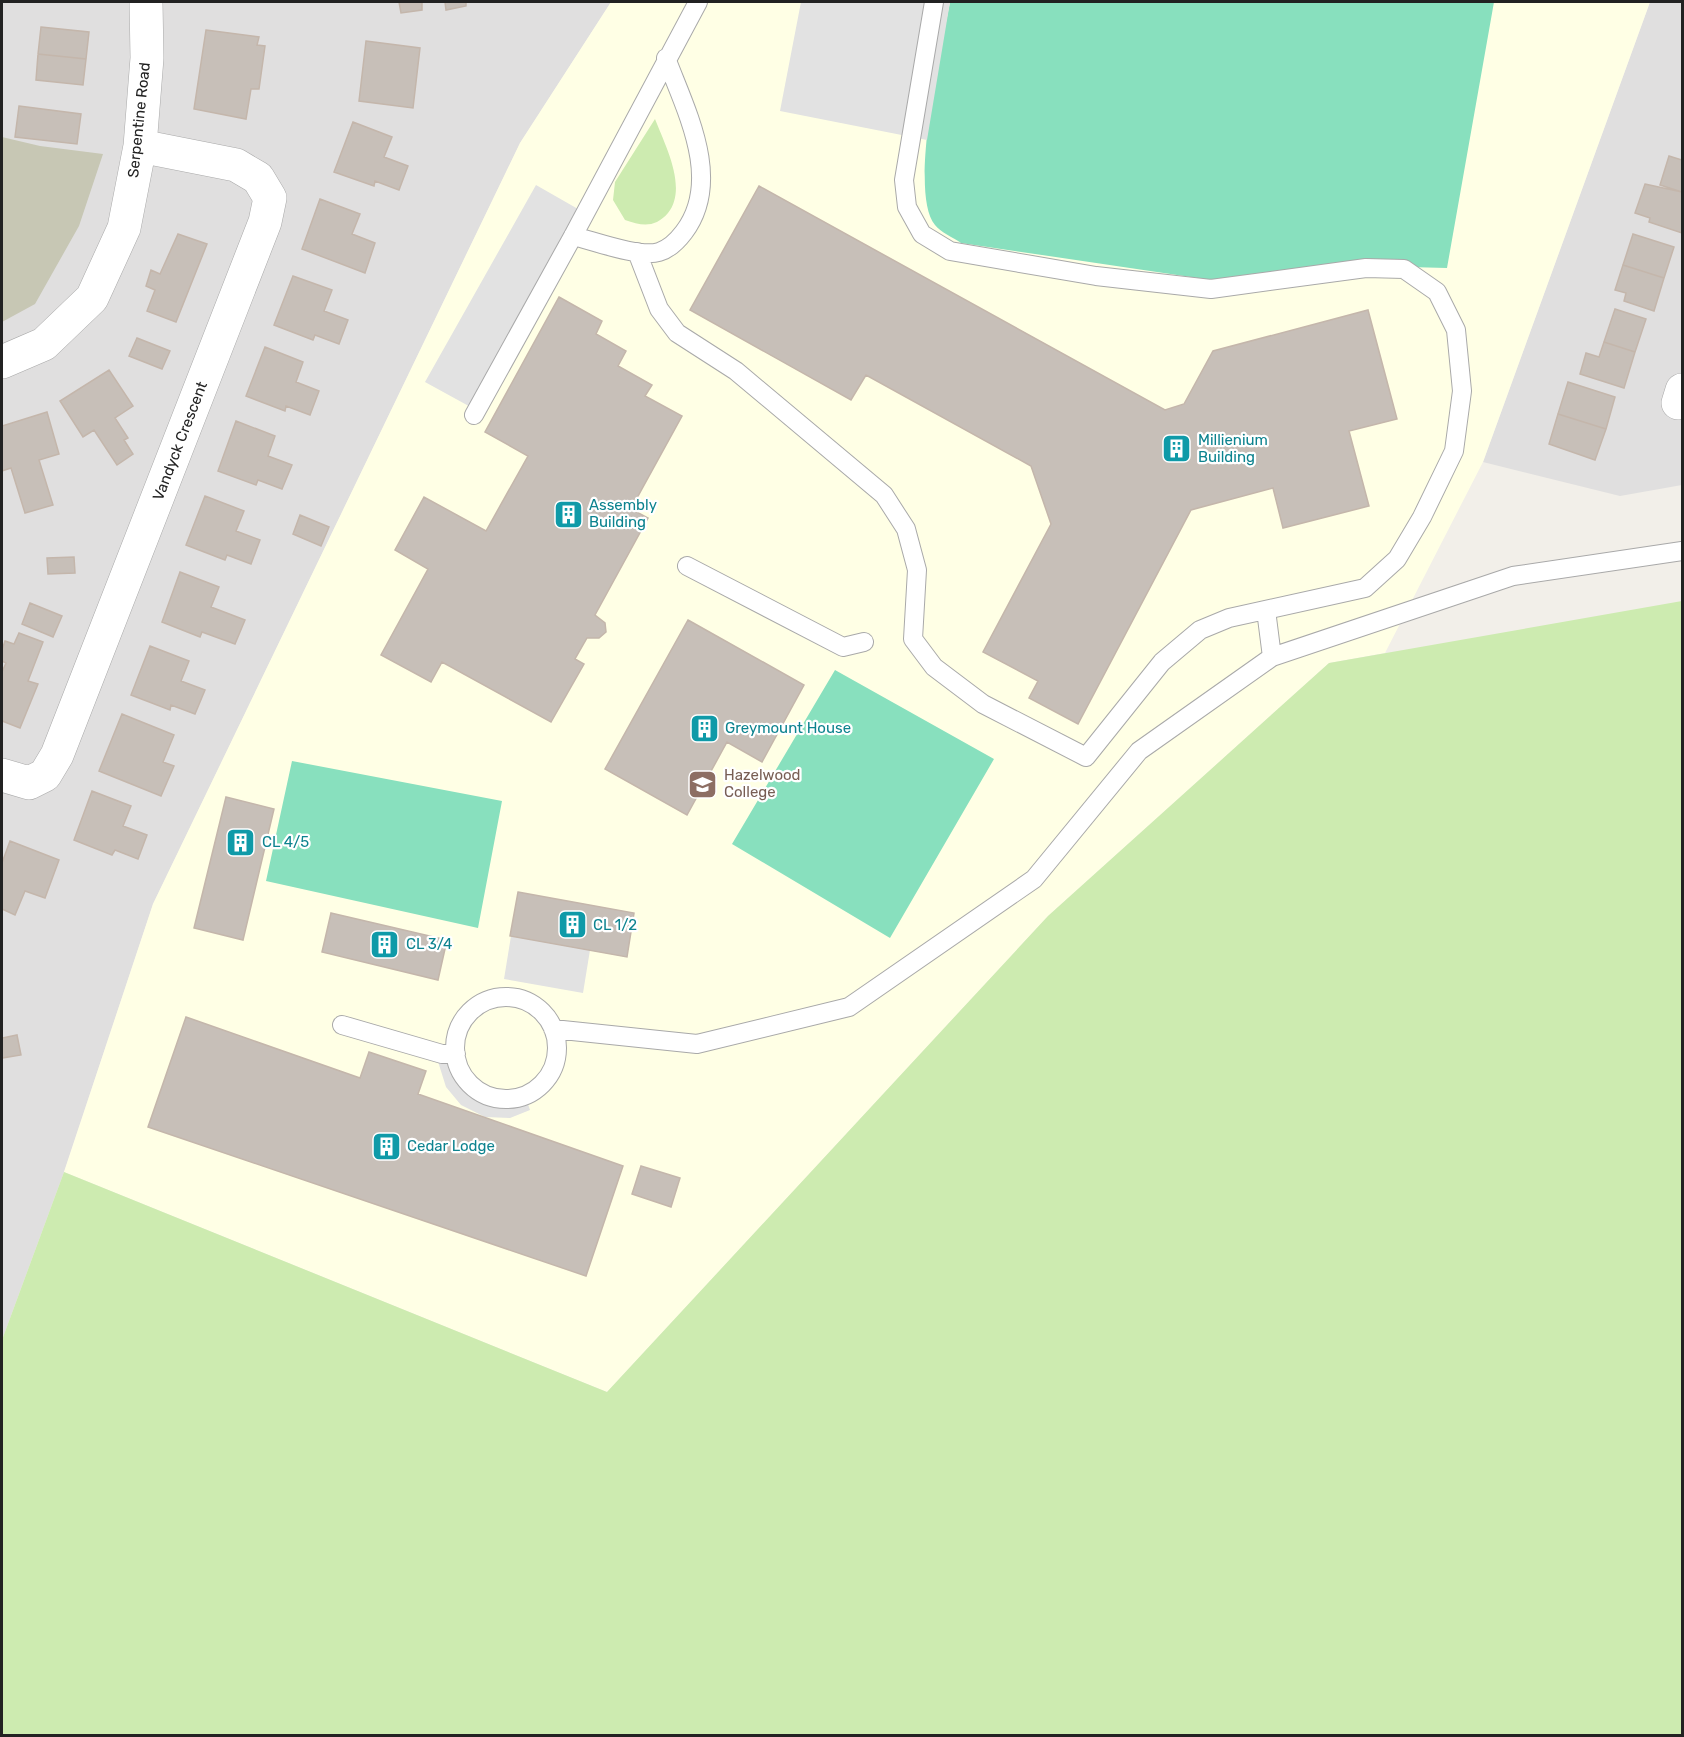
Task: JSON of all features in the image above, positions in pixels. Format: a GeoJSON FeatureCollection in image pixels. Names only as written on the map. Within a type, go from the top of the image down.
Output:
{"type":"FeatureCollection","features":[{"type":"Feature","properties":{"kind":"street","name":"Serpentine Road"},"geometry":{"type":"LineString","coordinates":[[2,362],[44,344],[93,298],[124,228],[140,146],[147,58],[146,2]]}},
{"type":"Feature","properties":{"kind":"street","name":"Vandyck Crescent"},"geometry":{"type":"LineString","coordinates":[[2,775],[29,783],[45,776],[57,755],[265,222],[270,198],[258,178],[236,165],[140,146]]}},
{"type":"Feature","properties":{"kind":"lane"},"geometry":{"type":"LineString","coordinates":[[474,416],[698,2]]}},
{"type":"Feature","properties":{"kind":"lane"},"geometry":{"type":"LineString","coordinates":[[637,252],[659,309],[677,333],[736,371],[884,495],[906,529],[917,570],[913,639],[934,667],[983,704],[1086,757],[1162,662],[1200,630],[1228,618],[1365,588],[1397,559],[1422,517],[1454,451],[1462,391],[1456,330],[1437,292],[1404,269],[1366,268],[1211,289],[1096,276],[950,250],[931,240],[922,234],[907,207],[904,180],[934,2]]}},
{"type":"Feature","properties":{"kind":"lane"},"geometry":{"type":"LineString","coordinates":[[573,236],[637,252],[658,252],[676,242],[691,222],[699,201],[701,173],[698,141],[666,58]]}},
{"type":"Feature","properties":{"kind":"lane"},"geometry":{"type":"LineString","coordinates":[[553,1029],[697,1044],[849,1007],[1034,879],[1139,751],[1272,657],[1513,576],[1683,551]]}},
{"type":"Feature","properties":{"kind":"lane"},"geometry":{"type":"LineString","coordinates":[[687,566],[843,646],[864,642]]}},
{"type":"Feature","properties":{"kind":"lane"},"geometry":{"type":"LineString","coordinates":[[1266,610],[1272,657]]}},
{"type":"Feature","properties":{"kind":"lane"},"geometry":{"type":"LineString","coordinates":[[503,998],[518,999],[533,1005],[545,1016],[553,1029],[557,1044],[555,1060],[549,1075],[539,1087],[525,1095],[510,1099],[495,1098],[480,1092],[467,1081],[459,1068],[456,1054],[459,1029],[465,1018],[487,1001],[503,998]]}},
{"type":"Feature","properties":{"kind":"lane"},"geometry":{"type":"LineString","coordinates":[[342,1025],[442,1054],[456,1054]]}},
{"type":"Feature","properties":{"kind":"shaded area"},"geometry":{"type":"Polygon","coordinates":[[[2,2],[611,2],[520,143],[153,904],[64,1172],[2,1340],[2,2]]]}},
{"type":"Feature","properties":{"kind":"shaded area","name":"Hazelwood College"},"geometry":{"type":"Polygon","coordinates":[[[611,2],[1650,2],[1483,462],[1385,653],[1329,663],[1048,916],[607,1392],[64,1172],[153,904],[520,143],[611,2]]]}},
{"type":"Feature","properties":{"kind":"shaded area"},"geometry":{"type":"Polygon","coordinates":[[[801,2],[950,2],[927,140],[780,111],[801,2]]]}},
{"type":"Feature","properties":{"kind":"shaded area"},"geometry":{"type":"Polygon","coordinates":[[[1650,2],[1682,2],[1682,485],[1620,496],[1483,462],[1650,2]]]}},
{"type":"Feature","properties":{"kind":"shaded area"},"geometry":{"type":"Polygon","coordinates":[[[2,137],[40,146],[103,154],[79,226],[35,304],[2,322],[2,137]]]}},
{"type":"Feature","properties":{"kind":"shaded area"},"geometry":{"type":"Polygon","coordinates":[[[536,185],[585,213],[476,410],[425,382],[536,185]]]}},
{"type":"Feature","properties":{"kind":"shaded area"},"geometry":{"type":"Polygon","coordinates":[[[511,936],[590,950],[583,993],[504,979],[511,936]]]}},
{"type":"Feature","properties":{"kind":"shaded area"},"geometry":{"type":"Polygon","coordinates":[[[435,1052],[456,1054],[459,1068],[467,1081],[480,1092],[495,1098],[510,1099],[525,1095],[530,1110],[510,1118],[485,1117],[461,1105],[446,1087],[435,1052]]]}},
{"type":"Feature","properties":{"kind":"green space"},"geometry":{"type":"Polygon","coordinates":[[[950,2],[1494,2],[1447,268],[1332,265],[1211,280],[961,243],[935,225],[928,208],[925,182],[929,118],[950,2]]]}},
{"type":"Feature","properties":{"kind":"green space"},"geometry":{"type":"Polygon","coordinates":[[[655,119],[673,166],[676,191],[674,203],[668,213],[658,221],[637,224],[625,220],[613,200],[615,182],[655,119]]]}},
{"type":"Feature","properties":{"kind":"green space"},"geometry":{"type":"Polygon","coordinates":[[[1682,601],[1682,1735],[2,1735],[2,1340],[64,1172],[607,1392],[1048,916],[1329,663],[1682,601]]]}},
{"type":"Feature","properties":{"kind":"green space"},"geometry":{"type":"Polygon","coordinates":[[[835,670],[994,759],[890,938],[732,844],[835,670]]]}},
{"type":"Feature","properties":{"kind":"green space"},"geometry":{"type":"Polygon","coordinates":[[[292,761],[502,801],[478,928],[266,881],[292,761]]]}},
{"type":"Feature","properties":{"kind":"building"},"geometry":{"type":"Polygon","coordinates":[[[399,2],[422,2],[422,10],[401,13],[399,2]]]}},
{"type":"Feature","properties":{"kind":"building"},"geometry":{"type":"Polygon","coordinates":[[[445,2],[466,2],[466,6],[446,10],[445,2]]]}},
{"type":"Feature","properties":{"kind":"building"},"geometry":{"type":"Polygon","coordinates":[[[41,27],[89,32],[86,59],[38,54],[41,27]]]}},
{"type":"Feature","properties":{"kind":"building"},"geometry":{"type":"Polygon","coordinates":[[[206,30],[259,37],[257,45],[265,46],[259,89],[251,89],[246,119],[194,109],[206,30]]]}},
{"type":"Feature","properties":{"kind":"building"},"geometry":{"type":"Polygon","coordinates":[[[366,41],[420,48],[413,108],[359,101],[366,41]]]}},
{"type":"Feature","properties":{"kind":"building"},"geometry":{"type":"Polygon","coordinates":[[[38,54],[86,59],[83,85],[36,80],[38,54]]]}},
{"type":"Feature","properties":{"kind":"building"},"geometry":{"type":"Polygon","coordinates":[[[19,106],[81,114],[77,144],[15,137],[19,106]]]}},
{"type":"Feature","properties":{"kind":"building"},"geometry":{"type":"Polygon","coordinates":[[[353,122],[392,137],[384,157],[408,166],[399,190],[375,181],[374,186],[334,172],[353,122]]]}},
{"type":"Feature","properties":{"kind":"building"},"geometry":{"type":"Polygon","coordinates":[[[1669,156],[1682,160],[1682,192],[1660,185],[1669,156]]]}},
{"type":"Feature","properties":{"kind":"building"},"geometry":{"type":"Polygon","coordinates":[[[1645,184],[1682,192],[1682,233],[1649,222],[1650,218],[1635,213],[1645,184]]]}},
{"type":"Feature","properties":{"kind":"building","name":"Millienium Building"},"geometry":{"type":"Polygon","coordinates":[[[759,186],[1165,410],[1184,404],[1213,351],[1368,310],[1397,419],[1349,431],[1369,506],[1283,528],[1273,488],[1191,510],[1078,724],[1029,698],[1038,681],[983,652],[1051,524],[1031,466],[866,375],[851,400],[690,310],[759,186]]]}},
{"type":"Feature","properties":{"kind":"building"},"geometry":{"type":"Polygon","coordinates":[[[320,199],[360,214],[352,234],[375,243],[365,273],[302,249],[320,199]]]}},
{"type":"Feature","properties":{"kind":"building"},"geometry":{"type":"Polygon","coordinates":[[[178,234],[207,244],[176,322],[147,311],[155,290],[146,286],[151,270],[160,274],[178,234]]]}},
{"type":"Feature","properties":{"kind":"building"},"geometry":{"type":"Polygon","coordinates":[[[1633,234],[1674,247],[1664,278],[1623,265],[1633,234]]]}},
{"type":"Feature","properties":{"kind":"building"},"geometry":{"type":"Polygon","coordinates":[[[1623,265],[1664,278],[1654,311],[1624,301],[1626,293],[1615,290],[1623,265]]]}},
{"type":"Feature","properties":{"kind":"building"},"geometry":{"type":"Polygon","coordinates":[[[293,276],[332,290],[324,311],[348,320],[339,344],[315,335],[313,340],[274,325],[293,276]]]}},
{"type":"Feature","properties":{"kind":"building","name":"Assembly Building"},"geometry":{"type":"Polygon","coordinates":[[[559,297],[602,321],[596,334],[626,351],[618,366],[652,385],[645,396],[682,416],[631,509],[648,518],[595,615],[605,623],[606,632],[599,638],[587,638],[575,659],[584,664],[551,722],[442,662],[431,682],[381,655],[428,569],[395,550],[424,497],[486,531],[528,456],[485,432],[559,297]]]}},
{"type":"Feature","properties":{"kind":"building"},"geometry":{"type":"Polygon","coordinates":[[[1615,309],[1646,319],[1635,352],[1604,342],[1615,309]]]}},
{"type":"Feature","properties":{"kind":"building"},"geometry":{"type":"Polygon","coordinates":[[[137,338],[170,351],[162,369],[129,356],[137,338]]]}},
{"type":"Feature","properties":{"kind":"building"},"geometry":{"type":"Polygon","coordinates":[[[1604,342],[1635,352],[1624,388],[1580,374],[1586,353],[1599,357],[1604,342]]]}},
{"type":"Feature","properties":{"kind":"building"},"geometry":{"type":"Polygon","coordinates":[[[265,347],[303,362],[296,382],[319,391],[310,415],[286,406],[285,411],[246,396],[265,347]]]}},
{"type":"Feature","properties":{"kind":"building"},"geometry":{"type":"Polygon","coordinates":[[[109,370],[133,406],[115,418],[128,438],[124,440],[133,454],[117,465],[94,430],[83,437],[60,401],[109,370]]]}},
{"type":"Feature","properties":{"kind":"building"},"geometry":{"type":"Polygon","coordinates":[[[1568,382],[1615,397],[1606,429],[1558,414],[1568,382]]]}},
{"type":"Feature","properties":{"kind":"building"},"geometry":{"type":"Polygon","coordinates":[[[47,412],[59,454],[39,460],[53,505],[25,513],[11,468],[2,471],[2,426],[47,412]]]}},
{"type":"Feature","properties":{"kind":"building"},"geometry":{"type":"Polygon","coordinates":[[[1558,414],[1606,429],[1595,460],[1549,444],[1558,414]]]}},
{"type":"Feature","properties":{"kind":"building"},"geometry":{"type":"Polygon","coordinates":[[[236,421],[275,436],[268,456],[292,465],[282,489],[258,480],[256,485],[218,471],[236,421]]]}},
{"type":"Feature","properties":{"kind":"building"},"geometry":{"type":"Polygon","coordinates":[[[205,496],[244,511],[236,531],[260,540],[251,564],[227,555],[225,560],[186,545],[205,496]]]}},
{"type":"Feature","properties":{"kind":"building"},"geometry":{"type":"Polygon","coordinates":[[[300,515],[329,527],[321,546],[293,534],[300,515]]]}},
{"type":"Feature","properties":{"kind":"building"},"geometry":{"type":"Polygon","coordinates":[[[74,557],[75,573],[48,574],[47,558],[74,557]]]}},
{"type":"Feature","properties":{"kind":"building"},"geometry":{"type":"Polygon","coordinates":[[[180,572],[219,587],[211,607],[245,620],[235,644],[202,632],[200,637],[162,622],[180,572]]]}},
{"type":"Feature","properties":{"kind":"building"},"geometry":{"type":"Polygon","coordinates":[[[30,603],[62,616],[53,637],[22,624],[30,603]]]}},
{"type":"Feature","properties":{"kind":"building","name":"Greymount House"},"geometry":{"type":"Polygon","coordinates":[[[688,620],[804,685],[762,762],[727,742],[687,815],[605,769],[688,620]]]}},
{"type":"Feature","properties":{"kind":"building"},"geometry":{"type":"Polygon","coordinates":[[[19,633],[43,642],[28,681],[38,684],[20,728],[2,721],[2,672],[6,663],[2,661],[2,650],[5,641],[14,644],[19,633]]]}},
{"type":"Feature","properties":{"kind":"building"},"geometry":{"type":"Polygon","coordinates":[[[150,646],[189,661],[181,681],[205,690],[195,714],[171,705],[170,710],[131,695],[150,646]]]}},
{"type":"Feature","properties":{"kind":"building"},"geometry":{"type":"Polygon","coordinates":[[[122,714],[174,735],[163,762],[174,766],[161,796],[99,771],[122,714]]]}},
{"type":"Feature","properties":{"kind":"building"},"geometry":{"type":"Polygon","coordinates":[[[92,791],[131,806],[123,826],[147,835],[138,859],[115,850],[112,855],[74,840],[92,791]]]}},
{"type":"Feature","properties":{"kind":"building","name":"CL 4/5"},"geometry":{"type":"Polygon","coordinates":[[[226,797],[274,809],[243,940],[194,928],[226,797]]]}},
{"type":"Feature","properties":{"kind":"building"},"geometry":{"type":"Polygon","coordinates":[[[10,841],[59,860],[45,898],[25,891],[15,915],[2,909],[2,863],[10,841]]]}},
{"type":"Feature","properties":{"kind":"building","name":"CL 1/2"},"geometry":{"type":"Polygon","coordinates":[[[518,892],[634,913],[627,957],[510,936],[518,892]]]}},
{"type":"Feature","properties":{"kind":"building","name":"CL 3/4"},"geometry":{"type":"Polygon","coordinates":[[[331,913],[447,940],[438,980],[322,952],[331,913]]]}},
{"type":"Feature","properties":{"kind":"building","name":"Cedar Lodge"},"geometry":{"type":"Polygon","coordinates":[[[186,1017],[360,1078],[369,1052],[426,1071],[418,1094],[623,1166],[586,1276],[148,1127],[186,1017]]]}},
{"type":"Feature","properties":{"kind":"building"},"geometry":{"type":"Polygon","coordinates":[[[17,1035],[21,1055],[2,1058],[2,1038],[17,1035]]]}},
{"type":"Feature","properties":{"kind":"building"},"geometry":{"type":"Polygon","coordinates":[[[641,1166],[680,1178],[671,1207],[632,1194],[641,1166]]]}},
{"type":"Feature","properties":{"kind":"place","name":"Millienium Building"},"geometry":{"type":"Point","coordinates":[1177,449]}},
{"type":"Feature","properties":{"kind":"place","name":"Assembly Building"},"geometry":{"type":"Point","coordinates":[568,514]}},
{"type":"Feature","properties":{"kind":"place","name":"Greymount House"},"geometry":{"type":"Point","coordinates":[704,728]}},
{"type":"Feature","properties":{"kind":"place","name":"Hazelwood College"},"geometry":{"type":"Point","coordinates":[703,784]}},
{"type":"Feature","properties":{"kind":"place","name":"CL 4/5"},"geometry":{"type":"Point","coordinates":[241,842]}},
{"type":"Feature","properties":{"kind":"place","name":"CL 1/2"},"geometry":{"type":"Point","coordinates":[572,925]}},
{"type":"Feature","properties":{"kind":"place","name":"CL 3/4"},"geometry":{"type":"Point","coordinates":[385,944]}},
{"type":"Feature","properties":{"kind":"place","name":"Cedar Lodge"},"geometry":{"type":"Point","coordinates":[386,1146]}}]}
